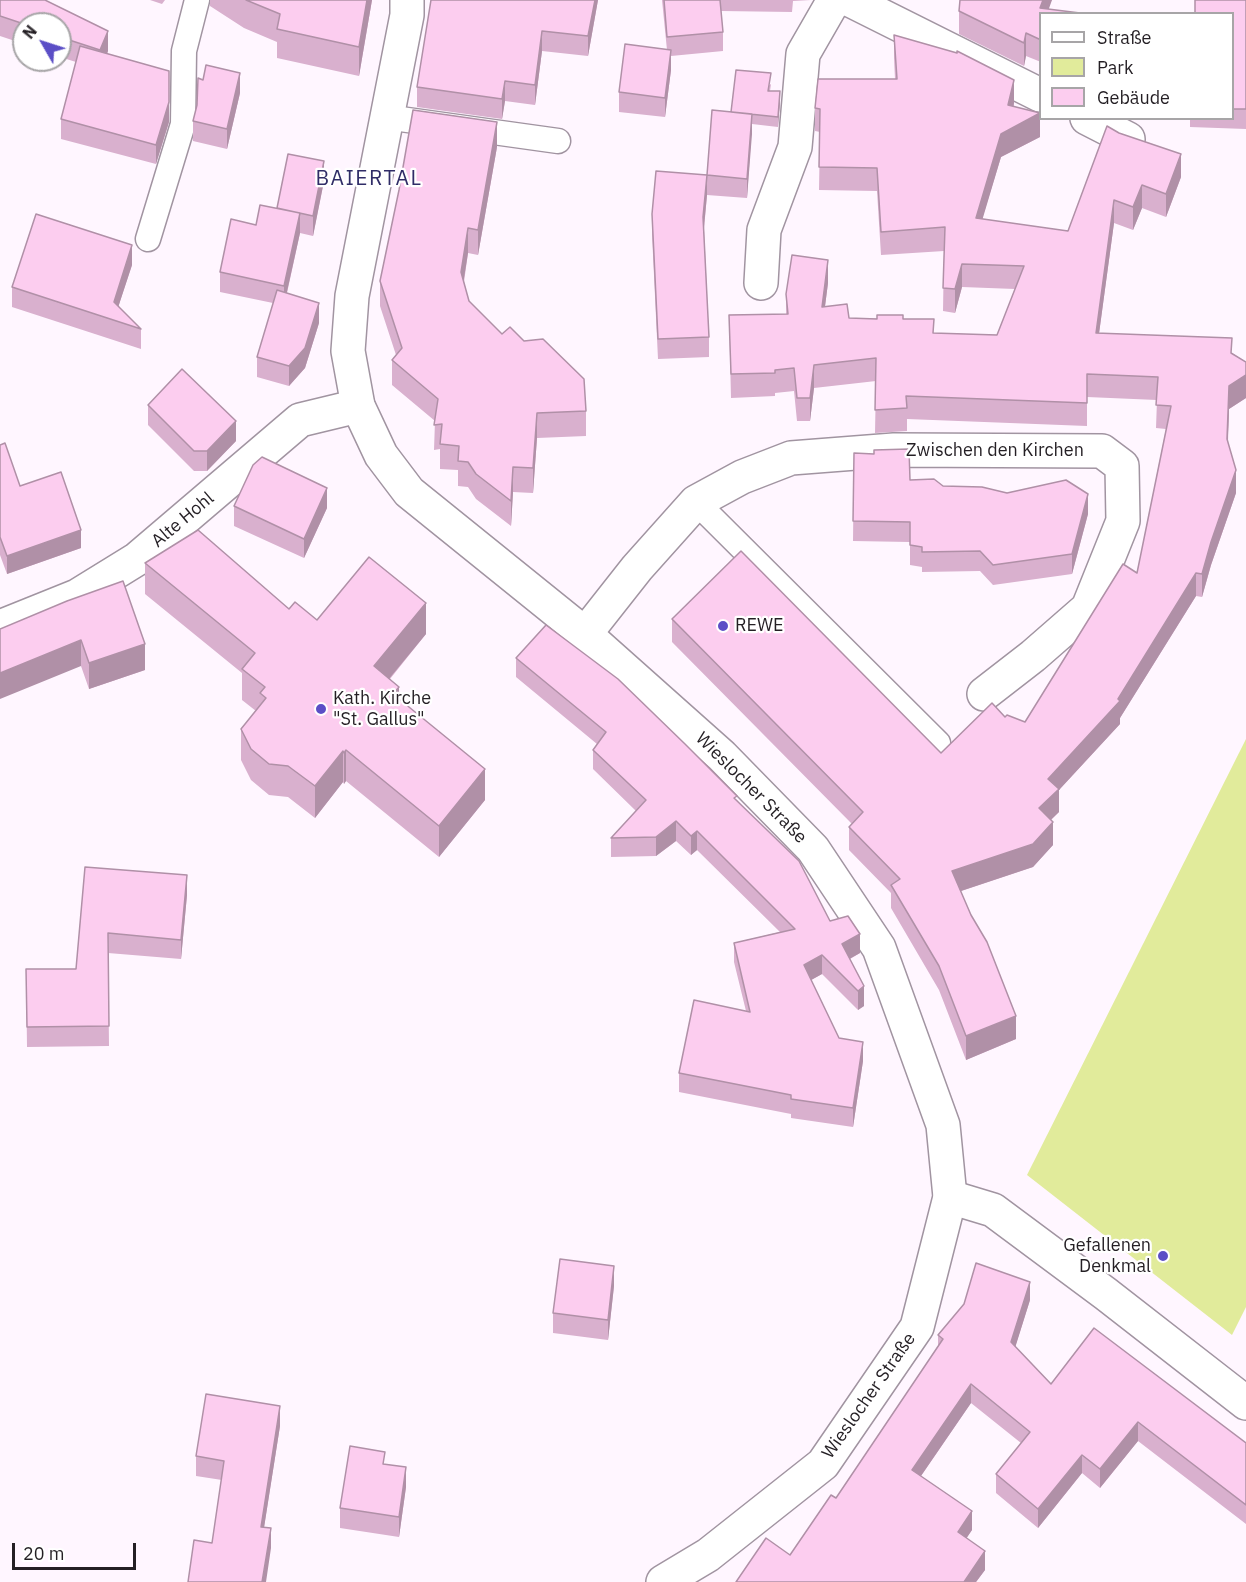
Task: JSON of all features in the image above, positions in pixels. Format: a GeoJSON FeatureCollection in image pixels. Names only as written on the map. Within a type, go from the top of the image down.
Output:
{"type":"FeatureCollection","features":[{"type":"Feature","properties":{"kind":"street","name":"Wieslocher Straße"},"geometry":{"type":"LineString","coordinates":[[407,0],[352,296],[348,351],[358,406],[381,455],[409,492],[585,634],[722,756],[813,849],[879,948],[943,1125],[950,1197],[916,1327],[823,1464],[708,1555],[663,1582]]}},
{"type":"Feature","properties":{"kind":"street"},"geometry":{"type":"LineString","coordinates":[[761,283],[764,230],[795,147],[803,54],[834,0]]}},
{"type":"Feature","properties":{"kind":"street"},"geometry":{"type":"LineString","coordinates":[[850,0],[1039,94]]}},
{"type":"Feature","properties":{"kind":"street"},"geometry":{"type":"LineString","coordinates":[[1091,120],[1128,139]]}},
{"type":"Feature","properties":{"kind":"street","name":"Alte Hohl"},"geometry":{"type":"LineString","coordinates":[[0,627],[77,596],[137,559],[300,420],[358,406]]}},
{"type":"Feature","properties":{"kind":"street","name":"Zwischen den Kirchen"},"geometry":{"type":"LineString","coordinates":[[585,634],[637,568],[696,502],[742,477],[791,458],[894,450],[1102,451],[1122,466],[1123,521],[1088,608],[1033,656],[984,694]]}},
{"type":"Feature","properties":{"kind":"street"},"geometry":{"type":"LineString","coordinates":[[950,1197],[993,1210],[1246,1403]]}},
{"type":"Feature","properties":{"kind":"lane"},"geometry":{"type":"LineString","coordinates":[[148,239],[183,124],[184,51],[198,0]]}},
{"type":"Feature","properties":{"kind":"lane"},"geometry":{"type":"LineString","coordinates":[[386,117],[558,141]]}},
{"type":"Feature","properties":{"kind":"lane"},"geometry":{"type":"LineString","coordinates":[[696,502],[938,743]]}},
{"type":"Feature","properties":{"kind":"green space"},"geometry":{"type":"Polygon","coordinates":[[[1246,739],[1246,1307],[1232,1335],[1027,1175],[1246,739]]]}},
{"type":"Feature","properties":{"kind":"building"},"geometry":{"type":"Polygon","coordinates":[[[0,0],[45,0],[69,12],[12,12],[12,20],[0,16],[0,0]]]}},
{"type":"Feature","properties":{"kind":"building"},"geometry":{"type":"Polygon","coordinates":[[[246,0],[367,0],[359,47],[277,29],[280,14],[246,0]]]}},
{"type":"Feature","properties":{"kind":"building"},"geometry":{"type":"Polygon","coordinates":[[[431,0],[595,0],[588,36],[542,31],[535,85],[505,81],[502,99],[417,87],[431,0]]]}},
{"type":"Feature","properties":{"kind":"building"},"geometry":{"type":"Polygon","coordinates":[[[664,0],[720,0],[723,32],[667,37],[664,0]]]}},
{"type":"Feature","properties":{"kind":"building"},"geometry":{"type":"Polygon","coordinates":[[[960,0],[1043,0],[1040,8],[1072,12],[1039,12],[1039,39],[1026,33],[1024,43],[959,11],[960,0]]]}},
{"type":"Feature","properties":{"kind":"building"},"geometry":{"type":"Polygon","coordinates":[[[1195,0],[1246,0],[1246,109],[1234,109],[1234,12],[1195,12],[1195,0]]]}},
{"type":"Feature","properties":{"kind":"building"},"geometry":{"type":"Polygon","coordinates":[[[72,13],[108,31],[100,50],[72,41],[72,13]]]}},
{"type":"Feature","properties":{"kind":"building"},"geometry":{"type":"Polygon","coordinates":[[[894,35],[957,53],[957,51],[1014,80],[1008,105],[1039,113],[1001,134],[976,218],[1068,231],[1107,126],[1119,133],[1181,154],[1166,194],[1142,185],[1133,207],[1114,200],[1096,333],[1232,338],[1231,353],[1246,362],[1246,375],[1229,386],[1227,439],[1236,470],[1202,574],[1196,573],[1118,699],[1120,701],[1048,779],[1059,789],[1039,808],[1053,822],[1033,844],[952,871],[971,915],[987,942],[1016,1016],[966,1036],[939,966],[891,885],[900,879],[849,827],[863,812],[672,619],[741,551],[941,753],[992,703],[1005,717],[1007,715],[1025,722],[1123,564],[1137,573],[1171,406],[1156,405],[1158,377],[1087,374],[1087,403],[906,396],[907,408],[875,410],[876,358],[814,365],[810,398],[797,398],[794,368],[775,370],[775,373],[731,374],[729,315],[788,314],[786,294],[792,255],[828,260],[822,307],[847,304],[849,318],[877,319],[877,315],[903,315],[903,319],[934,319],[933,333],[997,335],[1024,266],[962,264],[955,289],[943,288],[945,227],[881,232],[877,168],[819,167],[820,109],[815,108],[818,79],[897,79],[894,35]]]}},
{"type":"Feature","properties":{"kind":"building"},"geometry":{"type":"Polygon","coordinates":[[[625,44],[671,50],[665,98],[619,92],[625,44]]]}},
{"type":"Feature","properties":{"kind":"building"},"geometry":{"type":"Polygon","coordinates":[[[80,46],[169,71],[169,102],[156,145],[61,119],[80,46]]]}},
{"type":"Feature","properties":{"kind":"building"},"geometry":{"type":"Polygon","coordinates":[[[206,65],[240,73],[227,129],[193,121],[197,105],[198,78],[203,80],[206,65]]]}},
{"type":"Feature","properties":{"kind":"building"},"geometry":{"type":"Polygon","coordinates":[[[736,70],[771,73],[768,91],[780,91],[778,117],[731,112],[736,70]]]}},
{"type":"Feature","properties":{"kind":"building"},"geometry":{"type":"Polygon","coordinates":[[[413,110],[497,122],[478,230],[468,228],[461,272],[469,301],[502,334],[510,327],[524,341],[543,339],[584,379],[586,411],[537,413],[533,468],[513,467],[511,501],[476,474],[468,462],[458,461],[459,446],[440,444],[442,424],[434,425],[438,399],[392,360],[402,348],[380,281],[413,110]]]}},
{"type":"Feature","properties":{"kind":"building"},"geometry":{"type":"Polygon","coordinates":[[[712,110],[752,114],[747,179],[707,175],[712,110]]]}},
{"type":"Feature","properties":{"kind":"building"},"geometry":{"type":"Polygon","coordinates":[[[288,154],[324,161],[313,216],[277,208],[288,154]]]}},
{"type":"Feature","properties":{"kind":"building"},"geometry":{"type":"Polygon","coordinates":[[[656,171],[707,175],[703,217],[709,337],[658,339],[652,214],[656,171]]]}},
{"type":"Feature","properties":{"kind":"building"},"geometry":{"type":"Polygon","coordinates":[[[260,205],[300,213],[284,286],[220,272],[231,219],[256,225],[260,205]]]}},
{"type":"Feature","properties":{"kind":"building"},"geometry":{"type":"Polygon","coordinates":[[[36,214],[132,245],[114,302],[141,329],[12,287],[36,214]]]}},
{"type":"Feature","properties":{"kind":"building"},"geometry":{"type":"Polygon","coordinates":[[[277,290],[319,303],[305,348],[289,366],[257,357],[277,290]]]}},
{"type":"Feature","properties":{"kind":"building"},"geometry":{"type":"Polygon","coordinates":[[[182,369],[236,421],[207,451],[194,451],[148,405],[182,369]]]}},
{"type":"Feature","properties":{"kind":"building"},"geometry":{"type":"Polygon","coordinates":[[[5,443],[20,486],[61,472],[81,530],[7,556],[0,537],[0,445],[5,443]]]}},
{"type":"Feature","properties":{"kind":"building"},"geometry":{"type":"Polygon","coordinates":[[[909,449],[910,480],[934,479],[943,486],[982,487],[1007,493],[1066,480],[1088,494],[1072,554],[993,565],[980,551],[922,552],[922,547],[910,545],[910,522],[853,521],[854,453],[874,454],[874,450],[909,449]]]}},
{"type":"Feature","properties":{"kind":"building"},"geometry":{"type":"Polygon","coordinates":[[[262,457],[327,488],[304,539],[234,506],[253,465],[262,457]]]}},
{"type":"Feature","properties":{"kind":"building"},"geometry":{"type":"Polygon","coordinates":[[[198,530],[289,609],[295,602],[317,620],[369,557],[426,603],[374,666],[399,687],[393,694],[485,769],[439,826],[346,750],[315,786],[288,766],[269,764],[251,749],[241,729],[266,698],[260,693],[265,687],[242,669],[255,653],[145,563],[198,530]]]}},
{"type":"Feature","properties":{"kind":"building"},"geometry":{"type":"Polygon","coordinates":[[[123,581],[145,644],[89,663],[81,640],[0,673],[0,629],[123,581]]]}},
{"type":"Feature","properties":{"kind":"building"},"geometry":{"type":"Polygon","coordinates":[[[546,625],[618,679],[685,744],[737,796],[734,798],[799,861],[830,921],[848,916],[860,934],[842,944],[864,986],[858,991],[822,955],[804,965],[839,1038],[863,1042],[853,1108],[791,1099],[791,1095],[679,1073],[694,1000],[750,1012],[734,943],[795,929],[697,831],[691,836],[676,821],[656,837],[611,838],[646,800],[593,750],[606,732],[516,658],[546,625]]]}},
{"type":"Feature","properties":{"kind":"building"},"geometry":{"type":"Polygon","coordinates":[[[85,867],[187,875],[181,940],[108,933],[109,1026],[27,1027],[26,969],[76,969],[85,867]]]}},
{"type":"Feature","properties":{"kind":"building"},"geometry":{"type":"Polygon","coordinates":[[[560,1259],[614,1266],[608,1320],[553,1313],[560,1259]]]}},
{"type":"Feature","properties":{"kind":"building"},"geometry":{"type":"Polygon","coordinates":[[[976,1263],[1030,1282],[1011,1342],[1051,1384],[1094,1328],[1246,1443],[1246,1505],[1138,1422],[1100,1469],[1082,1455],[1038,1509],[996,1474],[1030,1432],[971,1384],[912,1470],[972,1511],[958,1532],[985,1551],[964,1582],[736,1582],[766,1538],[790,1555],[831,1495],[836,1498],[943,1339],[938,1335],[964,1304],[976,1263]]]}},
{"type":"Feature","properties":{"kind":"building"},"geometry":{"type":"Polygon","coordinates":[[[206,1394],[280,1406],[261,1527],[271,1528],[262,1582],[188,1582],[194,1540],[212,1543],[224,1461],[196,1456],[206,1394]]]}},
{"type":"Feature","properties":{"kind":"building"},"geometry":{"type":"Polygon","coordinates":[[[350,1446],[385,1452],[383,1464],[406,1467],[399,1517],[340,1508],[350,1446]]]}},
{"type":"Feature","properties":{"kind":"place","name":"REWE"},"geometry":{"type":"Point","coordinates":[723,626]}},
{"type":"Feature","properties":{"kind":"place","name":"Kath. Kirche \"St. Gallus\""},"geometry":{"type":"Point","coordinates":[321,709]}},
{"type":"Feature","properties":{"kind":"place","name":"Gefallenen Denkmal"},"geometry":{"type":"Point","coordinates":[1163,1256]}},
{"type":"Feature","properties":{"kind":"district","name":"BAIERTAL"},"geometry":{"type":"Point","coordinates":[369,179]}}]}
